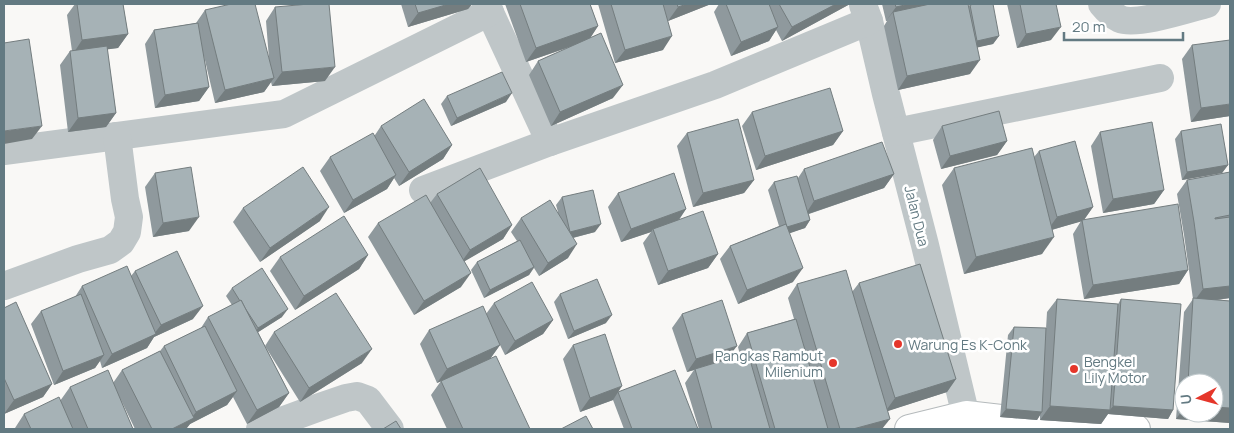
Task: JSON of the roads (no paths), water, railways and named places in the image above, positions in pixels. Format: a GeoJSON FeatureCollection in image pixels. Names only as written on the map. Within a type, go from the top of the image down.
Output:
{"type":"FeatureCollection","features":[{"type":"Feature","properties":{"kind":"highway"},"geometry":{"type":"LineString","coordinates":[[909,429],[1001,419],[1063,422],[1136,429]]}},
{"type":"Feature","properties":{"kind":"street"},"geometry":{"type":"LineString","coordinates":[[1102,4],[1120,19],[1127,20],[1146,20],[1207,4]]}},
{"type":"Feature","properties":{"kind":"street"},"geometry":{"type":"LineString","coordinates":[[4,151],[284,114],[488,8],[550,142]]}},
{"type":"Feature","properties":{"kind":"street"},"geometry":{"type":"LineString","coordinates":[[423,190],[550,142],[715,85],[866,13]]}},
{"type":"Feature","properties":{"kind":"street","name":"Jalan Dua"},"geometry":{"type":"LineString","coordinates":[[866,13],[968,422]]}},
{"type":"Feature","properties":{"kind":"street"},"geometry":{"type":"LineString","coordinates":[[896,132],[1160,78]]}},
{"type":"Feature","properties":{"kind":"street"},"geometry":{"type":"LineString","coordinates":[[4,286],[78,259],[110,250],[121,242],[127,232],[129,217],[117,136]]}},
{"type":"Feature","properties":{"kind":"street"},"geometry":{"type":"LineString","coordinates":[[260,429],[346,398],[357,396],[368,400],[390,429]]}},
{"type":"Feature","properties":{"kind":"place","name":"Warung Es K-Conk"},"geometry":{"type":"Point","coordinates":[898,344]}},
{"type":"Feature","properties":{"kind":"place","name":"Pangkas Rambut Milenium"},"geometry":{"type":"Point","coordinates":[833,363]}},
{"type":"Feature","properties":{"kind":"place","name":"Bengkel Lily Motor"},"geometry":{"type":"Point","coordinates":[1074,369]}}]}
